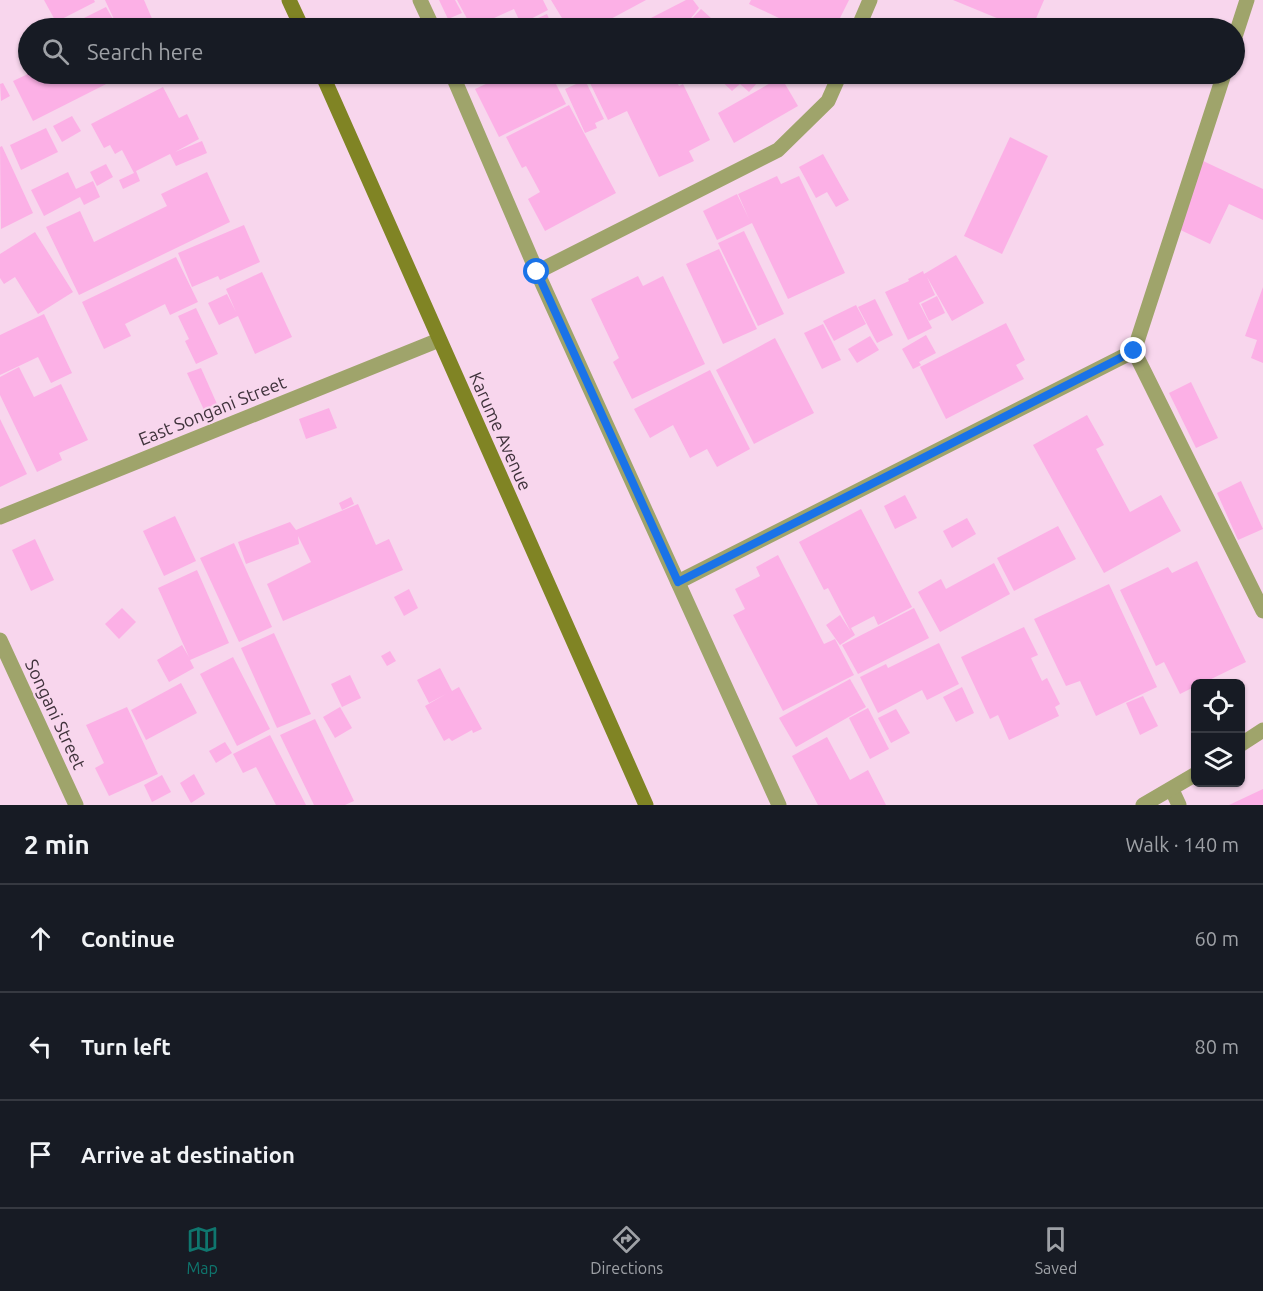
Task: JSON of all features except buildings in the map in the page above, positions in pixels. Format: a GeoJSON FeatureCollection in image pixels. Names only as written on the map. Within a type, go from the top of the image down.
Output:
{"type":"FeatureCollection","features":[{"type":"Feature","properties":{"kind":"main road"},"geometry":{"type":"LineString","coordinates":[[289,0],[297,18]]}},
{"type":"Feature","properties":{"kind":"main road","name":"Karume Avenue"},"geometry":{"type":"LineString","coordinates":[[326,84],[646,805]]}},
{"type":"Feature","properties":{"kind":"street"},"geometry":{"type":"LineString","coordinates":[[420,0],[428,18]]}},
{"type":"Feature","properties":{"kind":"street"},"geometry":{"type":"LineString","coordinates":[[862,18],[870,0]]}},
{"type":"Feature","properties":{"kind":"street"},"geometry":{"type":"LineString","coordinates":[[1241,18],[1247,0]]}},
{"type":"Feature","properties":{"kind":"street"},"geometry":{"type":"LineString","coordinates":[[456,84],[537,272],[779,805]]}},
{"type":"Feature","properties":{"kind":"street"},"geometry":{"type":"LineString","coordinates":[[537,272],[778,150],[828,101],[836,84]]}},
{"type":"Feature","properties":{"kind":"street"},"geometry":{"type":"LineString","coordinates":[[1221,84],[1134,351],[1263,611]]}},
{"type":"Feature","properties":{"kind":"street","name":"East Songani Street"},"geometry":{"type":"LineString","coordinates":[[0,517],[440,340]]}},
{"type":"Feature","properties":{"kind":"street"},"geometry":{"type":"LineString","coordinates":[[678,582],[1134,351]]}},
{"type":"Feature","properties":{"kind":"street","name":"Songani Street"},"geometry":{"type":"LineString","coordinates":[[0,640],[76,805]]}},
{"type":"Feature","properties":{"kind":"street"},"geometry":{"type":"LineString","coordinates":[[1245,742],[1263,730]]}},
{"type":"Feature","properties":{"kind":"street"},"geometry":{"type":"LineString","coordinates":[[1143,805],[1191,777]]}},
{"type":"Feature","properties":{"kind":"street"},"geometry":{"type":"LineString","coordinates":[[1172,789],[1179,805]]}},
{"type":"Feature","properties":{"kind":"route"},"geometry":{"type":"LineString","coordinates":[[537,272],[678,582],[1134,351]]}}]}
